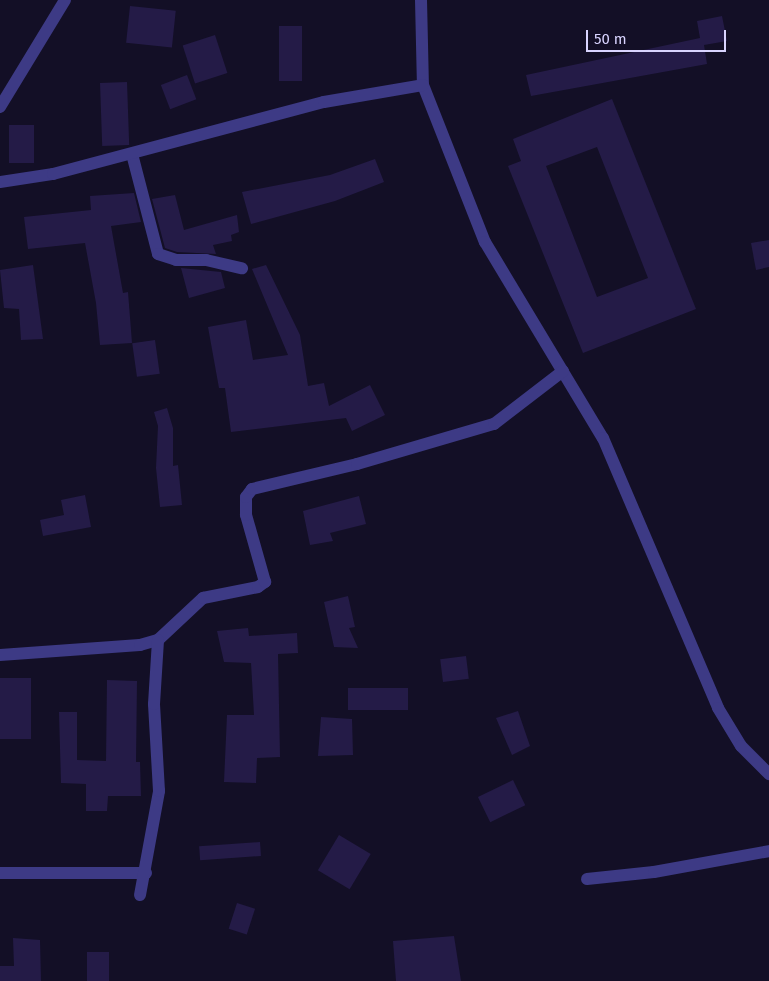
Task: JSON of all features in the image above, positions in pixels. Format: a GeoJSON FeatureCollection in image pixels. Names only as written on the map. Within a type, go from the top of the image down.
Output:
{"type":"FeatureCollection","features":[{"type":"Feature","properties":{"kind":"street"},"geometry":{"type":"LineString","coordinates":[[0,107],[65,0]]}},
{"type":"Feature","properties":{"kind":"street"},"geometry":{"type":"LineString","coordinates":[[421,0],[423,85],[485,242],[603,438],[718,708],[741,746],[769,774]]}},
{"type":"Feature","properties":{"kind":"street"},"geometry":{"type":"LineString","coordinates":[[0,182],[25,180],[132,154],[324,102],[423,85]]}},
{"type":"Feature","properties":{"kind":"street"},"geometry":{"type":"LineString","coordinates":[[132,154],[158,254],[176,260],[206,260],[242,268]]}},
{"type":"Feature","properties":{"kind":"street"},"geometry":{"type":"LineString","coordinates":[[0,655],[140,645],[158,640],[203,598],[258,587],[265,582],[246,515],[246,497],[252,489],[357,464],[494,424],[563,371]]}},
{"type":"Feature","properties":{"kind":"street"},"geometry":{"type":"LineString","coordinates":[[140,895],[146,873],[159,791],[154,704],[158,640]]}},
{"type":"Feature","properties":{"kind":"street"},"geometry":{"type":"LineString","coordinates":[[587,879],[654,872],[769,851]]}},
{"type":"Feature","properties":{"kind":"street"},"geometry":{"type":"LineString","coordinates":[[0,873],[146,873]]}},
{"type":"Feature","properties":{"kind":"building"},"geometry":{"type":"Polygon","coordinates":[[[130,6],[176,11],[172,48],[126,43],[130,6]]]}},
{"type":"Feature","properties":{"kind":"building"},"geometry":{"type":"Polygon","coordinates":[[[722,16],[727,41],[704,45],[707,64],[531,96],[526,75],[700,38],[697,21],[722,16]]]}},
{"type":"Feature","properties":{"kind":"building"},"geometry":{"type":"Polygon","coordinates":[[[279,26],[302,26],[302,81],[279,81],[279,26]]]}},
{"type":"Feature","properties":{"kind":"building"},"geometry":{"type":"Polygon","coordinates":[[[215,35],[227,73],[195,84],[183,46],[215,35]]]}},
{"type":"Feature","properties":{"kind":"building"},"geometry":{"type":"Polygon","coordinates":[[[187,75],[196,99],[170,109],[161,85],[187,75]]]}},
{"type":"Feature","properties":{"kind":"building"},"geometry":{"type":"Polygon","coordinates":[[[127,82],[129,145],[102,146],[100,83],[127,82]]]}},
{"type":"Feature","properties":{"kind":"building"},"geometry":{"type":"Polygon","coordinates":[[[612,99],[696,309],[583,353],[508,166],[521,161],[513,139],[612,99]],[[597,147],[546,166],[597,297],[648,278],[597,147]]]}},
{"type":"Feature","properties":{"kind":"building"},"geometry":{"type":"Polygon","coordinates":[[[9,125],[34,125],[34,163],[9,163],[9,125]]]}},
{"type":"Feature","properties":{"kind":"building"},"geometry":{"type":"Polygon","coordinates":[[[375,159],[384,182],[335,201],[251,224],[242,192],[330,175],[375,159]]]}},
{"type":"Feature","properties":{"kind":"building"},"geometry":{"type":"Polygon","coordinates":[[[134,193],[141,222],[111,226],[123,293],[128,292],[132,343],[100,345],[96,303],[85,243],[28,249],[24,217],[91,210],[90,196],[134,193]]]}},
{"type":"Feature","properties":{"kind":"building"},"geometry":{"type":"Polygon","coordinates":[[[175,195],[184,230],[237,215],[239,232],[231,235],[232,241],[213,245],[216,254],[177,252],[165,248],[152,199],[175,195]]]}},
{"type":"Feature","properties":{"kind":"building"},"geometry":{"type":"Polygon","coordinates":[[[769,240],[769,267],[756,270],[751,243],[769,240]]]}},
{"type":"Feature","properties":{"kind":"building"},"geometry":{"type":"Polygon","coordinates":[[[33,265],[43,339],[21,340],[19,309],[4,308],[0,270],[33,265]]]}},
{"type":"Feature","properties":{"kind":"building"},"geometry":{"type":"Polygon","coordinates":[[[266,265],[300,335],[308,386],[324,383],[329,406],[370,385],[385,415],[352,431],[346,418],[231,432],[225,388],[219,388],[208,327],[246,320],[253,360],[288,355],[252,269],[266,265]]]}},
{"type":"Feature","properties":{"kind":"building"},"geometry":{"type":"Polygon","coordinates":[[[181,268],[221,272],[225,288],[189,298],[181,268]]]}},
{"type":"Feature","properties":{"kind":"building"},"geometry":{"type":"Polygon","coordinates":[[[155,340],[160,374],[137,377],[132,343],[155,340]]]}},
{"type":"Feature","properties":{"kind":"building"},"geometry":{"type":"Polygon","coordinates":[[[167,408],[173,428],[173,466],[178,465],[182,505],[160,507],[156,468],[158,426],[154,412],[167,408]]]}},
{"type":"Feature","properties":{"kind":"building"},"geometry":{"type":"Polygon","coordinates":[[[85,495],[91,527],[43,536],[40,520],[64,515],[61,500],[85,495]]]}},
{"type":"Feature","properties":{"kind":"building"},"geometry":{"type":"Polygon","coordinates":[[[359,496],[366,524],[330,533],[333,541],[310,545],[303,511],[359,496]]]}},
{"type":"Feature","properties":{"kind":"building"},"geometry":{"type":"Polygon","coordinates":[[[348,596],[355,627],[349,628],[358,648],[334,647],[324,602],[348,596]]]}},
{"type":"Feature","properties":{"kind":"building"},"geometry":{"type":"Polygon","coordinates":[[[248,628],[249,636],[297,633],[298,653],[278,654],[280,757],[257,758],[256,783],[224,782],[227,715],[254,715],[251,663],[224,662],[217,631],[248,628]]]}},
{"type":"Feature","properties":{"kind":"building"},"geometry":{"type":"Polygon","coordinates":[[[466,656],[469,679],[443,682],[440,659],[466,656]]]}},
{"type":"Feature","properties":{"kind":"building"},"geometry":{"type":"Polygon","coordinates":[[[0,678],[31,678],[31,739],[0,739],[0,678]]]}},
{"type":"Feature","properties":{"kind":"building"},"geometry":{"type":"Polygon","coordinates":[[[107,680],[137,681],[136,762],[140,762],[141,796],[108,796],[107,811],[86,811],[86,784],[61,783],[59,712],[77,712],[77,760],[106,761],[107,680]]]}},
{"type":"Feature","properties":{"kind":"building"},"geometry":{"type":"Polygon","coordinates":[[[348,688],[408,688],[408,710],[348,710],[348,688]]]}},
{"type":"Feature","properties":{"kind":"building"},"geometry":{"type":"Polygon","coordinates":[[[518,711],[530,746],[512,755],[496,718],[518,711]]]}},
{"type":"Feature","properties":{"kind":"building"},"geometry":{"type":"Polygon","coordinates":[[[321,717],[352,719],[353,755],[318,756],[321,717]]]}},
{"type":"Feature","properties":{"kind":"building"},"geometry":{"type":"Polygon","coordinates":[[[513,780],[525,805],[490,822],[478,797],[513,780]]]}},
{"type":"Feature","properties":{"kind":"building"},"geometry":{"type":"Polygon","coordinates":[[[339,835],[371,854],[350,889],[318,870],[339,835]]]}},
{"type":"Feature","properties":{"kind":"building"},"geometry":{"type":"Polygon","coordinates":[[[260,842],[261,856],[200,860],[199,846],[260,842]]]}},
{"type":"Feature","properties":{"kind":"building"},"geometry":{"type":"Polygon","coordinates":[[[237,903],[255,909],[247,935],[229,929],[237,903]]]}},
{"type":"Feature","properties":{"kind":"building"},"geometry":{"type":"Polygon","coordinates":[[[454,936],[461,981],[396,981],[393,941],[454,936]]]}},
{"type":"Feature","properties":{"kind":"building"},"geometry":{"type":"Polygon","coordinates":[[[13,938],[40,940],[41,981],[0,981],[0,966],[14,966],[13,938]]]}},
{"type":"Feature","properties":{"kind":"building"},"geometry":{"type":"Polygon","coordinates":[[[87,952],[109,952],[109,981],[87,981],[87,952]]]}}]}
